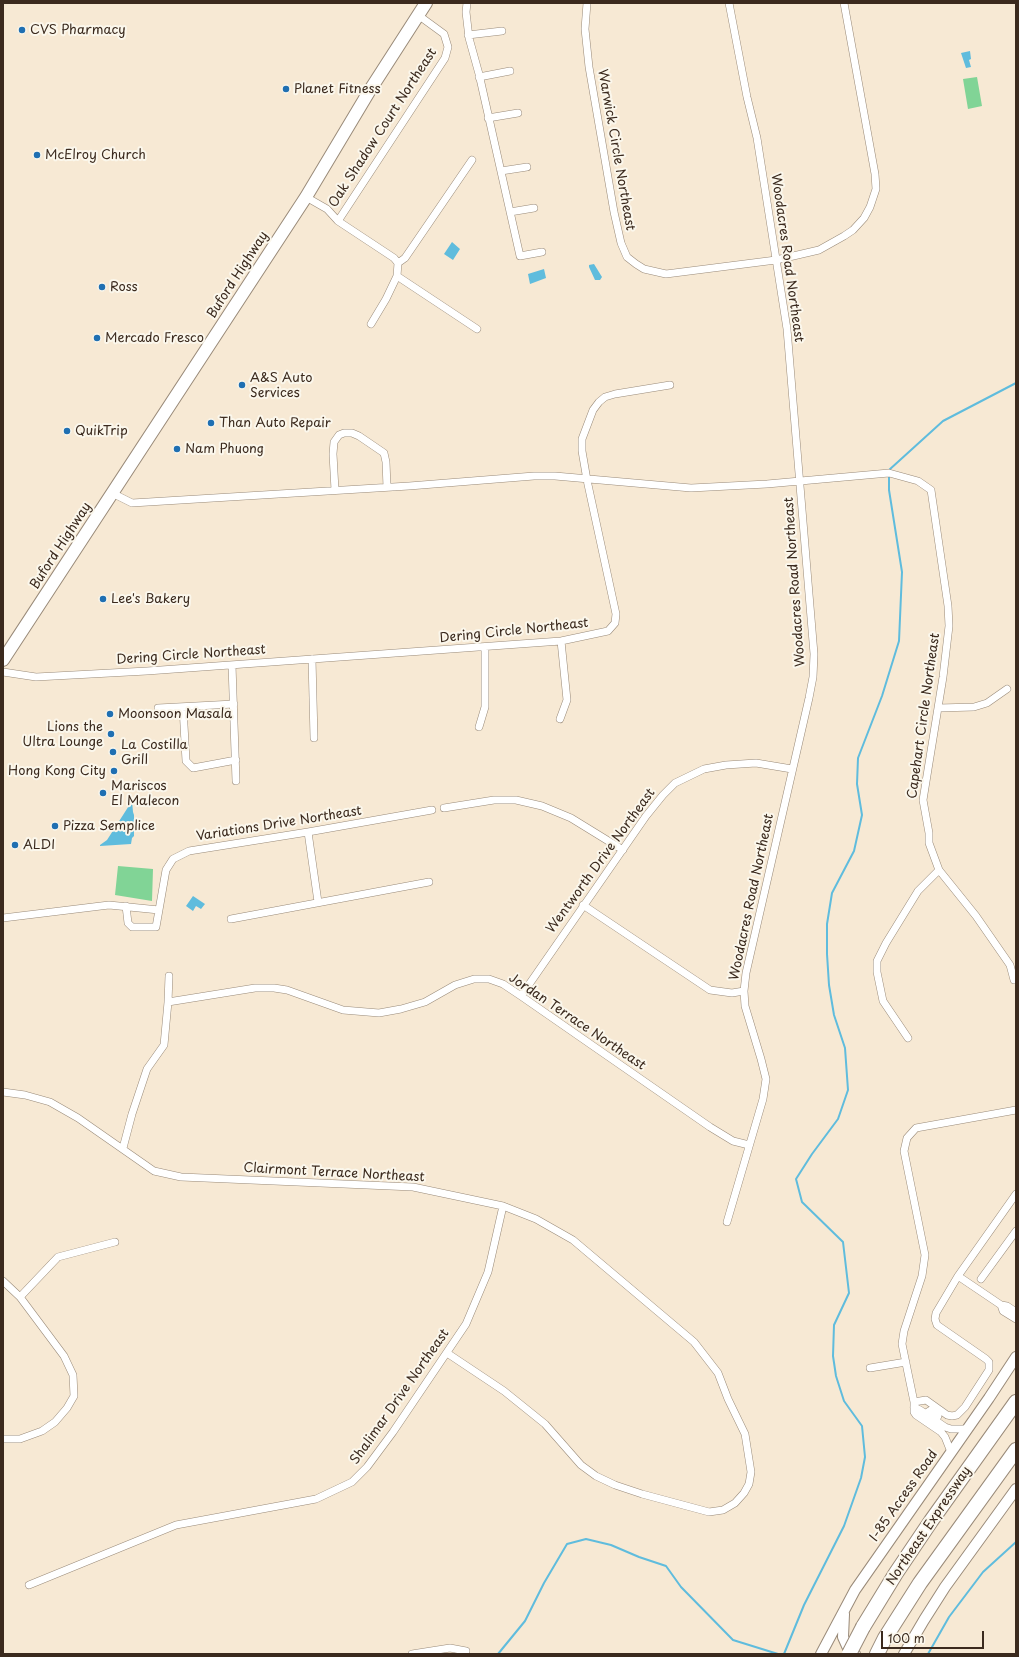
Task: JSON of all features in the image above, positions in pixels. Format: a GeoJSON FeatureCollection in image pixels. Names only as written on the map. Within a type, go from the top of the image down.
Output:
{"type":"FeatureCollection","features":[{"type":"Feature","properties":{"kind":"highway","name":"Northeast Expressway"},"geometry":{"type":"LineString","coordinates":[[849,1654],[896,1573],[931,1521],[1016,1402]]}},
{"type":"Feature","properties":{"kind":"highway","name":"Northeast Expressway"},"geometry":{"type":"LineString","coordinates":[[877,1654],[885,1638],[946,1546],[1016,1450]]}},
{"type":"Feature","properties":{"kind":"main road","name":"Buford Highway"},"geometry":{"type":"LineString","coordinates":[[3,659],[306,197],[370,90],[426,3]]}},
{"type":"Feature","properties":{"kind":"main road","name":"I-85 Access Road"},"geometry":{"type":"LineString","coordinates":[[821,1654],[846,1604],[859,1584],[1016,1357]]}},
{"type":"Feature","properties":{"kind":"main road"},"geometry":{"type":"LineString","coordinates":[[904,1653],[945,1587],[1016,1489]]}},
{"type":"Feature","properties":{"kind":"main road"},"geometry":{"type":"LineString","coordinates":[[846,1604],[843,1623],[843,1637],[847,1646],[855,1654]]}},
{"type":"Feature","properties":{"kind":"street"},"geometry":{"type":"LineString","coordinates":[[467,3],[466,12],[468,35],[480,77],[520,256],[542,252]]}},
{"type":"Feature","properties":{"kind":"street","name":"Warwick Circle Northeast"},"geometry":{"type":"LineString","coordinates":[[587,3],[585,29],[589,67],[616,223],[621,243],[627,256],[644,269],[666,274],[776,260],[819,250],[833,244],[853,230],[867,213],[876,189],[876,174],[844,3]]}},
{"type":"Feature","properties":{"kind":"street","name":"Woodacres Road Northeast"},"geometry":{"type":"LineString","coordinates":[[727,1222],[762,1099],[766,1079],[747,1013],[744,991],[752,942],[813,677],[814,654],[787,329],[757,138],[747,97],[729,3]]}},
{"type":"Feature","properties":{"kind":"street","name":"Oak Shadow Court Northeast"},"geometry":{"type":"LineString","coordinates":[[338,221],[445,58],[448,47],[444,34],[418,15]]}},
{"type":"Feature","properties":{"kind":"street"},"geometry":{"type":"LineString","coordinates":[[468,35],[502,31]]}},
{"type":"Feature","properties":{"kind":"street"},"geometry":{"type":"LineString","coordinates":[[480,77],[510,71]]}},
{"type":"Feature","properties":{"kind":"street"},"geometry":{"type":"LineString","coordinates":[[488,118],[518,113]]}},
{"type":"Feature","properties":{"kind":"street"},"geometry":{"type":"LineString","coordinates":[[398,263],[405,258],[472,160]]}},
{"type":"Feature","properties":{"kind":"street"},"geometry":{"type":"LineString","coordinates":[[501,171],[526,167]]}},
{"type":"Feature","properties":{"kind":"street"},"geometry":{"type":"LineString","coordinates":[[306,197],[327,210],[338,221],[394,258],[398,263],[397,276],[386,299],[371,324]]}},
{"type":"Feature","properties":{"kind":"street"},"geometry":{"type":"LineString","coordinates":[[510,212],[534,208]]}},
{"type":"Feature","properties":{"kind":"street"},"geometry":{"type":"LineString","coordinates":[[397,276],[477,329]]}},
{"type":"Feature","properties":{"kind":"street","name":"Dering Circle Northeast"},"geometry":{"type":"LineString","coordinates":[[3,672],[36,677],[232,665],[561,641],[608,631],[612,628],[616,619],[587,480],[582,451],[582,438],[593,410],[605,397],[670,384]]}},
{"type":"Feature","properties":{"kind":"street"},"geometry":{"type":"LineString","coordinates":[[335,490],[332,454],[334,442],[339,435],[344,433],[352,433],[384,453],[386,462],[387,487]]}},
{"type":"Feature","properties":{"kind":"street","name":"Capehart Circle Northeast"},"geometry":{"type":"LineString","coordinates":[[587,480],[691,488],[767,484],[889,473],[918,481],[931,490],[948,606],[949,626],[938,708],[923,800],[929,833],[929,843],[939,870],[976,916],[1010,964],[1014,980]]}},
{"type":"Feature","properties":{"kind":"street"},"geometry":{"type":"LineString","coordinates":[[112,493],[132,503],[534,476],[555,476],[587,480]]}},
{"type":"Feature","properties":{"kind":"street"},"geometry":{"type":"LineString","coordinates":[[560,719],[567,700],[561,641]]}},
{"type":"Feature","properties":{"kind":"street"},"geometry":{"type":"LineString","coordinates":[[479,727],[485,707],[485,647]]}},
{"type":"Feature","properties":{"kind":"street"},"geometry":{"type":"LineString","coordinates":[[312,659],[314,738]]}},
{"type":"Feature","properties":{"kind":"street"},"geometry":{"type":"LineString","coordinates":[[232,665],[236,781]]}},
{"type":"Feature","properties":{"kind":"street"},"geometry":{"type":"LineString","coordinates":[[938,708],[974,706],[987,703],[1007,688]]}},
{"type":"Feature","properties":{"kind":"street"},"geometry":{"type":"LineString","coordinates":[[158,708],[234,704]]}},
{"type":"Feature","properties":{"kind":"street"},"geometry":{"type":"LineString","coordinates":[[183,707],[186,761],[193,768],[236,760]]}},
{"type":"Feature","properties":{"kind":"street","name":"Wentworth Drive Northeast"},"geometry":{"type":"LineString","coordinates":[[521,996],[583,905],[663,795],[676,783],[689,775],[704,769],[726,765],[756,763],[792,769]]}},
{"type":"Feature","properties":{"kind":"street"},"geometry":{"type":"LineString","coordinates":[[444,808],[494,800],[516,800],[542,806],[571,818],[623,850]]}},
{"type":"Feature","properties":{"kind":"street","name":"Variations Drive Northeast"},"geometry":{"type":"LineString","coordinates":[[126,906],[128,923],[132,926],[156,927],[166,870],[173,859],[189,852],[204,848],[308,832],[432,810]]}},
{"type":"Feature","properties":{"kind":"street"},"geometry":{"type":"LineString","coordinates":[[308,832],[318,902]]}},
{"type":"Feature","properties":{"kind":"street"},"geometry":{"type":"LineString","coordinates":[[908,1038],[883,1000],[877,972],[877,960],[918,891],[939,870]]}},
{"type":"Feature","properties":{"kind":"street"},"geometry":{"type":"LineString","coordinates":[[231,919],[429,882]]}},
{"type":"Feature","properties":{"kind":"street"},"geometry":{"type":"LineString","coordinates":[[3,918],[109,904],[159,910]]}},
{"type":"Feature","properties":{"kind":"street"},"geometry":{"type":"LineString","coordinates":[[583,905],[710,990],[732,993],[744,991]]}},
{"type":"Feature","properties":{"kind":"street"},"geometry":{"type":"LineString","coordinates":[[123,1148],[132,1114],[147,1069],[164,1045],[169,976]]}},
{"type":"Feature","properties":{"kind":"street","name":"Jordan Terrace Northeast"},"geometry":{"type":"LineString","coordinates":[[168,1002],[255,988],[274,988],[287,990],[343,1010],[379,1013],[425,1002],[455,985],[474,979],[489,979],[503,984],[521,996],[710,1127],[732,1141],[749,1145]]}},
{"type":"Feature","properties":{"kind":"street","name":"Clairmont Terrace Northeast"},"geometry":{"type":"LineString","coordinates":[[3,1092],[25,1094],[50,1102],[78,1118],[123,1148],[136,1160],[154,1171],[181,1177],[413,1187],[503,1206],[536,1219],[573,1240],[694,1342],[718,1373],[744,1434],[751,1472],[749,1484],[744,1493],[735,1503],[723,1510],[709,1512],[615,1485],[596,1476],[581,1465],[545,1424],[504,1391],[447,1353]]}},
{"type":"Feature","properties":{"kind":"street"},"geometry":{"type":"LineString","coordinates":[[951,1452],[945,1437],[934,1424],[923,1415],[914,1412],[914,1405],[902,1344],[904,1331],[922,1276],[925,1255],[904,1151],[907,1138],[916,1128],[1016,1110]]}},
{"type":"Feature","properties":{"kind":"street"},"geometry":{"type":"LineString","coordinates":[[914,1405],[926,1400],[947,1415],[957,1415],[965,1407],[989,1370],[989,1362],[986,1359],[937,1325],[935,1319],[936,1313],[958,1276],[1016,1194]]}},
{"type":"Feature","properties":{"kind":"street","name":"Shalimar Drive Northeast"},"geometry":{"type":"LineString","coordinates":[[29,1585],[176,1525],[316,1499],[352,1482],[367,1467],[466,1324],[488,1272],[503,1206]]}},
{"type":"Feature","properties":{"kind":"street"},"geometry":{"type":"LineString","coordinates":[[981,1279],[1016,1231]]}},
{"type":"Feature","properties":{"kind":"street"},"geometry":{"type":"LineString","coordinates":[[20,1297],[58,1257],[115,1242]]}},
{"type":"Feature","properties":{"kind":"street"},"geometry":{"type":"LineString","coordinates":[[958,1276],[1001,1305],[1007,1306],[1015,1316]]}},
{"type":"Feature","properties":{"kind":"street"},"geometry":{"type":"LineString","coordinates":[[3,1281],[20,1297],[64,1356],[73,1375],[74,1396],[67,1408],[55,1422],[42,1431],[20,1439],[3,1439]]}},
{"type":"Feature","properties":{"kind":"street"},"geometry":{"type":"LineString","coordinates":[[870,1368],[906,1362]]}},
{"type":"Feature","properties":{"kind":"street"},"geometry":{"type":"LineString","coordinates":[[934,1424],[951,1429],[967,1429]]}},
{"type":"Feature","properties":{"kind":"street"},"geometry":{"type":"LineString","coordinates":[[412,1654],[450,1648],[466,1651]]}},
{"type":"Feature","properties":{"kind":"green space"},"geometry":{"type":"Polygon","coordinates":[[[977,77],[982,106],[968,109],[963,79],[977,77]]]}},
{"type":"Feature","properties":{"kind":"green space"},"geometry":{"type":"Polygon","coordinates":[[[118,866],[153,869],[152,901],[115,895],[118,866]]]}},
{"type":"Feature","properties":{"kind":"water"},"geometry":{"type":"Polygon","coordinates":[[[970,51],[971,59],[969,60],[971,67],[966,68],[961,53],[970,51]]]}},
{"type":"Feature","properties":{"kind":"water"},"geometry":{"type":"Polygon","coordinates":[[[452,242],[460,249],[453,260],[444,254],[452,242]]]}},
{"type":"Feature","properties":{"kind":"water"},"geometry":{"type":"Polygon","coordinates":[[[594,264],[602,277],[600,280],[595,280],[589,267],[589,265],[594,264]]]}},
{"type":"Feature","properties":{"kind":"water"},"geometry":{"type":"Polygon","coordinates":[[[544,269],[546,278],[530,284],[528,274],[544,269]]]}},
{"type":"Feature","properties":{"kind":"water"},"geometry":{"type":"Polygon","coordinates":[[[132,801],[134,836],[131,844],[100,846],[107,840],[132,801]]]}},
{"type":"Feature","properties":{"kind":"water"},"geometry":{"type":"Polygon","coordinates":[[[193,896],[205,904],[201,909],[196,906],[193,911],[186,906],[193,896]]]}},
{"type":"Feature","properties":{"kind":"waterway"},"geometry":{"type":"LineString","coordinates":[[784,1654],[804,1605],[844,1526],[861,1478],[865,1457],[862,1426],[844,1401],[836,1376],[833,1356],[834,1325],[849,1293],[843,1242],[802,1202],[796,1179],[812,1154],[838,1119],[848,1090],[845,1048],[834,1015],[829,985],[827,924],[832,893],[854,851],[862,815],[857,784],[858,758],[882,696],[899,641],[902,572],[889,490],[889,470],[943,421],[1016,383]]}},
{"type":"Feature","properties":{"kind":"waterway"},"geometry":{"type":"LineString","coordinates":[[498,1654],[525,1621],[544,1583],[567,1544],[586,1539],[611,1545],[639,1557],[666,1566],[681,1587],[733,1640],[778,1654]]}},
{"type":"Feature","properties":{"kind":"waterway"},"geometry":{"type":"LineString","coordinates":[[928,1654],[949,1617],[983,1572],[1016,1542]]}},
{"type":"Feature","properties":{"kind":"place","name":"CVS Pharmacy"},"geometry":{"type":"Point","coordinates":[22,30]}},
{"type":"Feature","properties":{"kind":"place","name":"Planet Fitness"},"geometry":{"type":"Point","coordinates":[286,89]}},
{"type":"Feature","properties":{"kind":"place","name":"McElroy Church"},"geometry":{"type":"Point","coordinates":[37,155]}},
{"type":"Feature","properties":{"kind":"place","name":"Ross"},"geometry":{"type":"Point","coordinates":[102,287]}},
{"type":"Feature","properties":{"kind":"place","name":"Mercado Fresco"},"geometry":{"type":"Point","coordinates":[97,338]}},
{"type":"Feature","properties":{"kind":"place","name":"A&S Auto Services"},"geometry":{"type":"Point","coordinates":[242,385]}},
{"type":"Feature","properties":{"kind":"place","name":"Than Auto Repair"},"geometry":{"type":"Point","coordinates":[211,423]}},
{"type":"Feature","properties":{"kind":"place","name":"QuikTrip"},"geometry":{"type":"Point","coordinates":[67,431]}},
{"type":"Feature","properties":{"kind":"place","name":"Nam Phuong"},"geometry":{"type":"Point","coordinates":[177,449]}},
{"type":"Feature","properties":{"kind":"place","name":"Lee's Bakery"},"geometry":{"type":"Point","coordinates":[103,599]}},
{"type":"Feature","properties":{"kind":"place","name":"Moonsoon Masala"},"geometry":{"type":"Point","coordinates":[110,714]}},
{"type":"Feature","properties":{"kind":"place","name":"Lions the Ultra Lounge"},"geometry":{"type":"Point","coordinates":[111,734]}},
{"type":"Feature","properties":{"kind":"place","name":"La Costilla Grill"},"geometry":{"type":"Point","coordinates":[113,752]}},
{"type":"Feature","properties":{"kind":"place","name":"Hong Kong City"},"geometry":{"type":"Point","coordinates":[114,771]}},
{"type":"Feature","properties":{"kind":"place","name":"Mariscos El Malecon"},"geometry":{"type":"Point","coordinates":[103,793]}},
{"type":"Feature","properties":{"kind":"place","name":"Pizza Semplice"},"geometry":{"type":"Point","coordinates":[55,826]}},
{"type":"Feature","properties":{"kind":"place","name":"ALDI"},"geometry":{"type":"Point","coordinates":[15,845]}}]}
